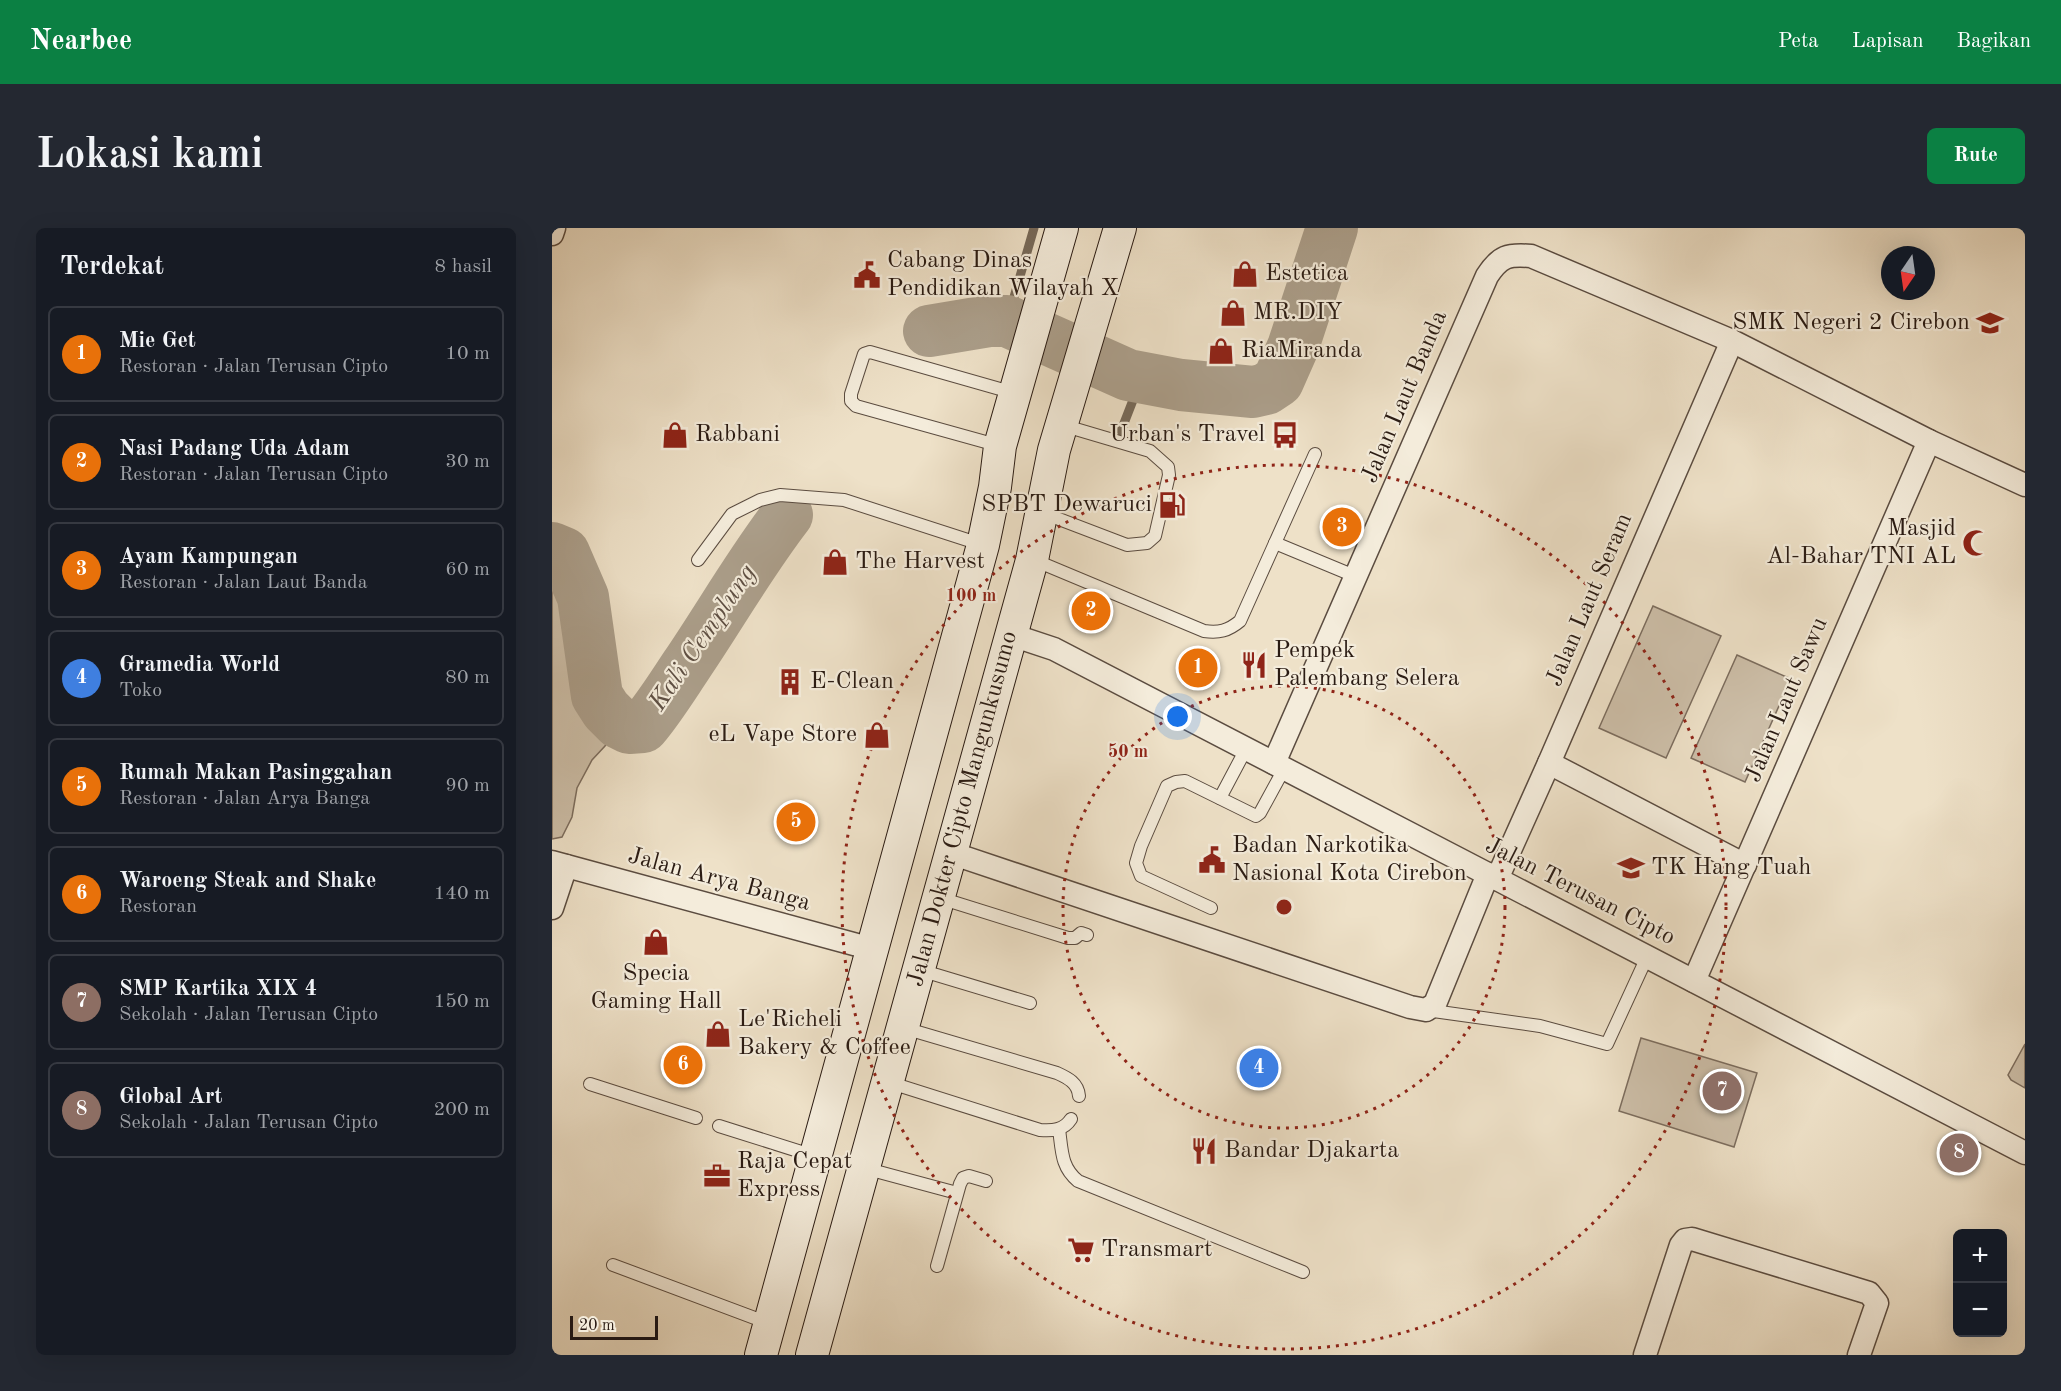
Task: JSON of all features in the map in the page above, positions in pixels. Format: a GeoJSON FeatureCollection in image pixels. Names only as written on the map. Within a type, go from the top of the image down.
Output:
{"type":"FeatureCollection","features":[{"type":"Feature","properties":{"kind":"main road","name":"Jalan Dokter Cipto Mangunkusumo"},"geometry":{"type":"LineString","coordinates":[[812,1355],[1012,635],[1032,560],[1054,450],[1120,228]]}},
{"type":"Feature","properties":{"kind":"main road","name":"Jalan Dokter Cipto Mangunkusumo"},"geometry":{"type":"LineString","coordinates":[[761,1355],[983,545],[996,487],[1000,446],[1038,312],[1057,231]]}},
{"type":"Feature","properties":{"kind":"main road"},"geometry":{"type":"LineString","coordinates":[[983,545],[1032,560]]}},
{"type":"Feature","properties":{"kind":"main road"},"geometry":{"type":"LineString","coordinates":[[962,622],[1012,635]]}},
{"type":"Feature","properties":{"kind":"street"},"geometry":{"type":"LineString","coordinates":[[552,234],[554,228]]}},
{"type":"Feature","properties":{"kind":"street","name":"Jalan Laut Banda"},"geometry":{"type":"LineString","coordinates":[[1279,766],[1357,577],[1487,276],[1495,264],[1507,255],[1531,256],[1732,341]]}},
{"type":"Feature","properties":{"kind":"street"},"geometry":{"type":"LineString","coordinates":[[1732,341],[1929,441],[2025,485]]}},
{"type":"Feature","properties":{"kind":"street","name":"Jalan Laut Seram"},"geometry":{"type":"LineString","coordinates":[[1426,1011],[1435,1004],[1492,877],[1549,764],[1732,341]]}},
{"type":"Feature","properties":{"kind":"street","name":"Jalan Laut Sawu"},"geometry":{"type":"LineString","coordinates":[[1694,981],[1929,441]]}},
{"type":"Feature","properties":{"kind":"street","name":"Jalan Terusan Cipto"},"geometry":{"type":"LineString","coordinates":[[1012,635],[1054,649],[2025,1153]]}},
{"type":"Feature","properties":{"kind":"street"},"geometry":{"type":"LineString","coordinates":[[1549,764],[1745,865]]}},
{"type":"Feature","properties":{"kind":"street"},"geometry":{"type":"LineString","coordinates":[[951,853],[1426,1011]]}},
{"type":"Feature","properties":{"kind":"street"},"geometry":{"type":"LineString","coordinates":[[552,909],[559,864]]}},
{"type":"Feature","properties":{"kind":"street","name":"Jalan Arya Banga"},"geometry":{"type":"LineString","coordinates":[[559,864],[872,949]]}},
{"type":"Feature","properties":{"kind":"street"},"geometry":{"type":"LineString","coordinates":[[1645,1355],[1681,1245],[1685,1240],[1692,1239],[1869,1293],[1877,1303],[1859,1355]]}},
{"type":"Feature","properties":{"kind":"lane"},"geometry":{"type":"LineString","coordinates":[[1000,446],[856,406],[851,401],[852,394],[864,354],[870,352],[1015,393]]}},
{"type":"Feature","properties":{"kind":"lane"},"geometry":{"type":"LineString","coordinates":[[1042,513],[1127,545],[1147,543],[1155,536],[1169,475],[1168,467],[1150,451],[1061,425]]}},
{"type":"Feature","properties":{"kind":"lane"},"geometry":{"type":"LineString","coordinates":[[1032,560],[1204,631],[1217,633],[1229,630],[1240,621],[1315,454]]}},
{"type":"Feature","properties":{"kind":"lane"},"geometry":{"type":"LineString","coordinates":[[698,560],[732,514],[760,500],[780,495],[844,500],[983,545]]}},
{"type":"Feature","properties":{"kind":"lane"},"geometry":{"type":"LineString","coordinates":[[1275,543],[1357,577]]}},
{"type":"Feature","properties":{"kind":"lane"},"geometry":{"type":"LineString","coordinates":[[1220,798],[1246,749]]}},
{"type":"Feature","properties":{"kind":"lane"},"geometry":{"type":"LineString","coordinates":[[1211,908],[1141,876],[1136,863],[1167,786],[1185,781],[1256,816],[1260,813],[1279,766]]}},
{"type":"Feature","properties":{"kind":"lane"},"geometry":{"type":"LineString","coordinates":[[938,897],[1067,941],[1082,933],[1087,935]]}},
{"type":"Feature","properties":{"kind":"lane"},"geometry":{"type":"LineString","coordinates":[[1426,1011],[1540,1026],[1607,1044],[1647,957]]}},
{"type":"Feature","properties":{"kind":"lane"},"geometry":{"type":"LineString","coordinates":[[919,970],[1030,1003]]}},
{"type":"Feature","properties":{"kind":"lane"},"geometry":{"type":"LineString","coordinates":[[903,1028],[1057,1073],[1073,1082],[1078,1089],[1079,1096]]}},
{"type":"Feature","properties":{"kind":"lane"},"geometry":{"type":"LineString","coordinates":[[888,1082],[1040,1130],[1059,1129],[1067,1125],[1071,1119]]}},
{"type":"Feature","properties":{"kind":"lane"},"geometry":{"type":"LineString","coordinates":[[590,1084],[696,1118]]}},
{"type":"Feature","properties":{"kind":"lane"},"geometry":{"type":"LineString","coordinates":[[719,1126],[815,1157]]}},
{"type":"Feature","properties":{"kind":"lane"},"geometry":{"type":"LineString","coordinates":[[1059,1129],[1067,1172],[1078,1181],[1303,1272]]}},
{"type":"Feature","properties":{"kind":"lane"},"geometry":{"type":"LineString","coordinates":[[864,1168],[957,1193]]}},
{"type":"Feature","properties":{"kind":"lane"},"geometry":{"type":"LineString","coordinates":[[936,1266],[963,1178],[969,1176],[986,1181]]}},
{"type":"Feature","properties":{"kind":"lane"},"geometry":{"type":"LineString","coordinates":[[613,1265],[769,1324]]}},
{"type":"Feature","properties":{"kind":"shaded area"},"geometry":{"type":"Polygon","coordinates":[[[552,568],[562,596],[583,700],[595,724],[611,736],[592,760],[577,788],[572,817],[562,837],[552,839],[552,568]]]}},
{"type":"Feature","properties":{"kind":"shaded area"},"geometry":{"type":"Polygon","coordinates":[[[1653,606],[1721,636],[1666,758],[1599,728],[1653,606]]]}},
{"type":"Feature","properties":{"kind":"shaded area"},"geometry":{"type":"Polygon","coordinates":[[[1737,655],[1791,679],[1745,782],[1691,758],[1737,655]]]}},
{"type":"Feature","properties":{"kind":"shaded area"},"geometry":{"type":"Polygon","coordinates":[[[1641,1038],[1757,1073],[1734,1147],[1619,1111],[1641,1038]]]}},
{"type":"Feature","properties":{"kind":"shaded area"},"geometry":{"type":"Polygon","coordinates":[[[2025,1044],[2025,1088],[2011,1080],[2008,1075],[2025,1044]]]}},
{"type":"Feature","properties":{"kind":"waterway"},"geometry":{"type":"LineString","coordinates":[[1001,342],[1034,228]]}},
{"type":"Feature","properties":{"kind":"waterway","name":"Kali Cemplung"},"geometry":{"type":"LineString","coordinates":[[929,331],[989,321],[1007,321],[1128,375],[1181,385],[1253,392],[1266,389],[1278,381],[1293,347],[1332,228]]}},
{"type":"Feature","properties":{"kind":"waterway","name":"Kali Cemplung"},"geometry":{"type":"LineString","coordinates":[[1121,431],[1142,377]]}},
{"type":"Feature","properties":{"kind":"waterway","name":"Kali Cemplung"},"geometry":{"type":"LineString","coordinates":[[552,548],[564,553],[583,597],[597,696],[606,710],[619,723],[629,728],[643,727],[787,515]]}},
{"type":"Feature","properties":{"kind":"place","name":"Estetica"},"geometry":{"type":"Point","coordinates":[1245,274]}},
{"type":"Feature","properties":{"kind":"place","name":"Cabang Dinas Pendidikan Wilayah X"},"geometry":{"type":"Point","coordinates":[867,275]}},
{"type":"Feature","properties":{"kind":"place","name":"MR.DIY"},"geometry":{"type":"Point","coordinates":[1233,313]}},
{"type":"Feature","properties":{"kind":"place","name":"SMK Negeri 2 Cirebon"},"geometry":{"type":"Point","coordinates":[1990,323]}},
{"type":"Feature","properties":{"kind":"place","name":"RiaMiranda"},"geometry":{"type":"Point","coordinates":[1221,351]}},
{"type":"Feature","properties":{"kind":"place","name":"Rabbani"},"geometry":{"type":"Point","coordinates":[675,435]}},
{"type":"Feature","properties":{"kind":"place","name":"Urban's Travel"},"geometry":{"type":"Point","coordinates":[1285,435]}},
{"type":"Feature","properties":{"kind":"place","name":"SPBT Dewaruci"},"geometry":{"type":"Point","coordinates":[1172,505]}},
{"type":"Feature","properties":{"kind":"place","name":"Ayam Kampungan"},"geometry":{"type":"Point","coordinates":[1342,527]}},
{"type":"Feature","properties":{"kind":"place","name":"Masjid Al-Bahar TNI AL"},"geometry":{"type":"Point","coordinates":[1976,543]}},
{"type":"Feature","properties":{"kind":"place","name":"The Harvest"},"geometry":{"type":"Point","coordinates":[835,562]}},
{"type":"Feature","properties":{"kind":"place","name":"Nasi Padang Uda Adam"},"geometry":{"type":"Point","coordinates":[1091,611]}},
{"type":"Feature","properties":{"kind":"place","name":"Pempek Palembang Selera"},"geometry":{"type":"Point","coordinates":[1254,665]}},
{"type":"Feature","properties":{"kind":"place","name":"Mie Get"},"geometry":{"type":"Point","coordinates":[1198,668]}},
{"type":"Feature","properties":{"kind":"place","name":"E-Clean"},"geometry":{"type":"Point","coordinates":[790,682]}},
{"type":"Feature","properties":{"kind":"place","name":"eL Vape Store"},"geometry":{"type":"Point","coordinates":[877,735]}},
{"type":"Feature","properties":{"kind":"place","name":"Rumah Makan Pasinggahan"},"geometry":{"type":"Point","coordinates":[796,822]}},
{"type":"Feature","properties":{"kind":"place","name":"Badan Narkotika Nasional Kota Cirebon"},"geometry":{"type":"Point","coordinates":[1212,860]}},
{"type":"Feature","properties":{"kind":"place","name":"TK Hang Tuah"},"geometry":{"type":"Point","coordinates":[1631,868]}},
{"type":"Feature","properties":{"kind":"place","name":"Specia Gaming Hall"},"geometry":{"type":"Point","coordinates":[656,942]}},
{"type":"Feature","properties":{"kind":"place","name":"Le'Richeli Bakery & Coffee"},"geometry":{"type":"Point","coordinates":[718,1034]}},
{"type":"Feature","properties":{"kind":"place","name":"Waroeng Steak and Shake"},"geometry":{"type":"Point","coordinates":[683,1065]}},
{"type":"Feature","properties":{"kind":"place","name":"Gramedia World"},"geometry":{"type":"Point","coordinates":[1259,1068]}},
{"type":"Feature","properties":{"kind":"place","name":"SMP Kartika XIX 4"},"geometry":{"type":"Point","coordinates":[1722,1091]}},
{"type":"Feature","properties":{"kind":"place","name":"Bandar Djakarta"},"geometry":{"type":"Point","coordinates":[1204,1151]}},
{"type":"Feature","properties":{"kind":"place","name":"Global Art"},"geometry":{"type":"Point","coordinates":[1959,1153]}},
{"type":"Feature","properties":{"kind":"place","name":"Raja Cepat Express"},"geometry":{"type":"Point","coordinates":[717,1176]}},
{"type":"Feature","properties":{"kind":"place","name":"Transmart"},"geometry":{"type":"Point","coordinates":[1081,1250]}}]}
